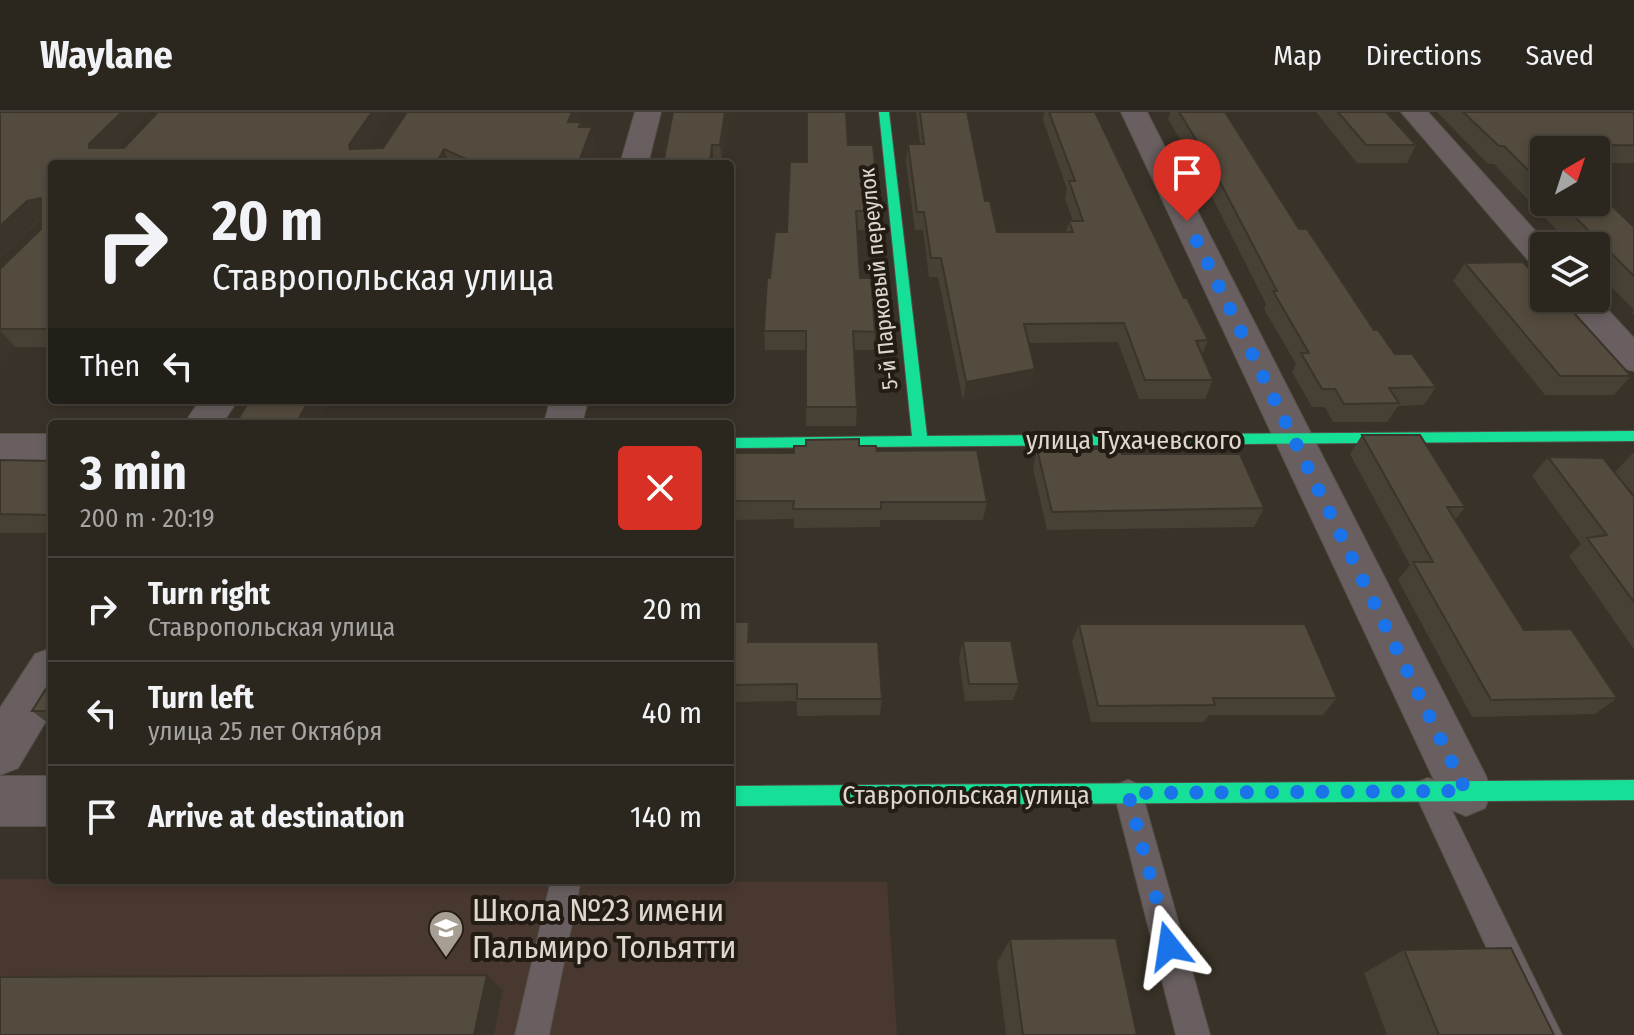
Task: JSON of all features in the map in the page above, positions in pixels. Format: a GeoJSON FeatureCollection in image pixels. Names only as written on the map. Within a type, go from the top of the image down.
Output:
{"type":"FeatureCollection","features":[{"type":"Feature","properties":{"kind":"street"},"geometry":{"type":"LineString","coordinates":[[635,160],[648,112]]}},
{"type":"Feature","properties":{"kind":"street","name":"5-й Парковый переулок"},"geometry":{"type":"LineString","coordinates":[[884,112],[920,441]]}},
{"type":"Feature","properties":{"kind":"street"},"geometry":{"type":"LineString","coordinates":[[1134,112],[1294,438],[1447,791]]}},
{"type":"Feature","properties":{"kind":"street"},"geometry":{"type":"LineString","coordinates":[[1414,112],[1530,243]]}},
{"type":"Feature","properties":{"kind":"street"},"geometry":{"type":"LineString","coordinates":[[1591,312],[1634,360]]}},
{"type":"Feature","properties":{"kind":"street","name":"улица Тухачевского"},"geometry":{"type":"LineString","coordinates":[[734,443],[1634,436]]}},
{"type":"Feature","properties":{"kind":"street"},"geometry":{"type":"LineString","coordinates":[[0,447],[48,447]]}},
{"type":"Feature","properties":{"kind":"street"},"geometry":{"type":"LineString","coordinates":[[0,752],[48,674]]}},
{"type":"Feature","properties":{"kind":"street","name":"Ставропольская улица"},"geometry":{"type":"LineString","coordinates":[[734,796],[1634,790]]}},
{"type":"Feature","properties":{"kind":"street"},"geometry":{"type":"LineString","coordinates":[[0,801],[48,801]]}},
{"type":"Feature","properties":{"kind":"lane"},"geometry":{"type":"LineString","coordinates":[[1447,791],[1545,1035]]}},
{"type":"Feature","properties":{"kind":"lane"},"geometry":{"type":"LineString","coordinates":[[1128,793],[1193,1035]]}},
{"type":"Feature","properties":{"kind":"lane"},"geometry":{"type":"LineString","coordinates":[[532,1035],[565,884]]}},
{"type":"Feature","properties":{"kind":"shaded area","name":"Школа №23 имени Пальмиро Тольятти"},"geometry":{"type":"Polygon","coordinates":[[[0,879],[48,879],[48,884],[887,882],[897,1035],[0,1035],[0,879]]]}},
{"type":"Feature","properties":{"kind":"building"},"geometry":{"type":"Polygon","coordinates":[[[0,112],[122,112],[89,144],[89,148],[124,148],[158,112],[372,112],[349,145],[350,149],[383,148],[407,112],[572,112],[568,122],[581,122],[579,127],[592,127],[580,160],[468,160],[444,149],[438,160],[48,160],[48,329],[0,329],[0,269],[41,229],[41,198],[27,201],[0,226],[0,112]]]}},
{"type":"Feature","properties":{"kind":"building"},"geometry":{"type":"Polygon","coordinates":[[[673,112],[725,112],[720,145],[712,145],[710,160],[664,160],[673,112]]]}},
{"type":"Feature","properties":{"kind":"building"},"geometry":{"type":"Polygon","coordinates":[[[807,112],[846,112],[848,145],[873,145],[880,211],[856,211],[860,278],[871,278],[875,332],[853,331],[857,407],[806,407],[806,331],[764,331],[767,278],[770,278],[775,232],[787,232],[790,162],[807,162],[807,112]]]}},
{"type":"Feature","properties":{"kind":"building"},"geometry":{"type":"Polygon","coordinates":[[[920,112],[967,112],[985,201],[990,201],[997,232],[1073,232],[1069,221],[1083,221],[1069,181],[1075,181],[1049,112],[1095,112],[1184,298],[1187,298],[1208,340],[1196,341],[1213,380],[1145,380],[1124,323],[1024,324],[1035,369],[966,382],[941,258],[931,258],[924,212],[917,212],[908,144],[924,144],[920,112]]]}},
{"type":"Feature","properties":{"kind":"building"},"geometry":{"type":"Polygon","coordinates":[[[1179,112],[1225,112],[1299,229],[1307,229],[1374,330],[1378,330],[1395,354],[1412,354],[1436,387],[1389,388],[1399,403],[1344,404],[1335,389],[1322,389],[1301,353],[1309,353],[1273,291],[1277,291],[1208,159],[1179,112]]]}},
{"type":"Feature","properties":{"kind":"building"},"geometry":{"type":"Polygon","coordinates":[[[1338,112],[1386,112],[1416,145],[1366,145],[1338,112]]]}},
{"type":"Feature","properties":{"kind":"building"},"geometry":{"type":"Polygon","coordinates":[[[1463,112],[1634,112],[1634,145],[1610,145],[1610,136],[1530,136],[1530,172],[1504,146],[1499,146],[1463,112]]]}},
{"type":"Feature","properties":{"kind":"building"},"geometry":{"type":"Polygon","coordinates":[[[1610,204],[1634,227],[1634,276],[1610,252],[1610,232],[1590,232],[1574,216],[1610,216],[1610,204]]]}},
{"type":"Feature","properties":{"kind":"building"},"geometry":{"type":"Polygon","coordinates":[[[1523,262],[1530,270],[1530,312],[1574,313],[1631,376],[1560,376],[1465,263],[1523,262]]]}},
{"type":"Feature","properties":{"kind":"building"},"geometry":{"type":"Polygon","coordinates":[[[248,404],[307,404],[298,420],[238,420],[248,404]]]}},
{"type":"Feature","properties":{"kind":"building"},"geometry":{"type":"Polygon","coordinates":[[[1362,435],[1420,435],[1465,507],[1447,507],[1524,630],[1571,629],[1617,698],[1491,700],[1413,562],[1433,562],[1362,435]]]}},
{"type":"Feature","properties":{"kind":"building"},"geometry":{"type":"Polygon","coordinates":[[[859,439],[859,446],[876,446],[877,451],[977,450],[987,502],[881,502],[881,509],[793,509],[794,501],[734,501],[734,453],[794,453],[794,446],[806,446],[806,440],[859,439]]]}},
{"type":"Feature","properties":{"kind":"building"},"geometry":{"type":"Polygon","coordinates":[[[1037,449],[1120,449],[1122,454],[1240,454],[1264,508],[1052,512],[1037,449]]]}},
{"type":"Feature","properties":{"kind":"building"},"geometry":{"type":"Polygon","coordinates":[[[1548,457],[1603,458],[1634,497],[1634,602],[1587,538],[1607,535],[1548,457]]]}},
{"type":"Feature","properties":{"kind":"building"},"geometry":{"type":"Polygon","coordinates":[[[0,460],[48,461],[48,515],[0,514],[0,460]]]}},
{"type":"Feature","properties":{"kind":"building"},"geometry":{"type":"Polygon","coordinates":[[[734,622],[749,622],[748,642],[878,642],[882,699],[797,699],[797,684],[734,685],[734,622]]]}},
{"type":"Feature","properties":{"kind":"building"},"geometry":{"type":"Polygon","coordinates":[[[1079,624],[1305,624],[1337,698],[1213,698],[1215,705],[1098,706],[1079,624]]]}},
{"type":"Feature","properties":{"kind":"building"},"geometry":{"type":"Polygon","coordinates":[[[963,641],[1011,641],[1019,684],[969,684],[963,641]]]}},
{"type":"Feature","properties":{"kind":"building"},"geometry":{"type":"Polygon","coordinates":[[[48,685],[48,711],[32,711],[48,685]]]}},
{"type":"Feature","properties":{"kind":"building"},"geometry":{"type":"Polygon","coordinates":[[[1116,938],[1137,1035],[1023,1035],[1010,939],[1116,938]]]}},
{"type":"Feature","properties":{"kind":"building"},"geometry":{"type":"Polygon","coordinates":[[[1511,948],[1554,1035],[1439,1035],[1404,950],[1511,948]]]}},
{"type":"Feature","properties":{"kind":"building"},"geometry":{"type":"Polygon","coordinates":[[[487,975],[474,1035],[0,1035],[0,977],[487,975]]]}},
{"type":"Feature","properties":{"kind":"traffic: fast"},"geometry":{"type":"LineString","coordinates":[[884,112],[920,441]]}},
{"type":"Feature","properties":{"kind":"traffic: fast"},"geometry":{"type":"LineString","coordinates":[[734,443],[1634,436]]}},
{"type":"Feature","properties":{"kind":"traffic: fast"},"geometry":{"type":"LineString","coordinates":[[734,796],[1634,790]]}},
{"type":"Feature","properties":{"kind":"place","name":"Школа №23 имени Пальмиро Тольятти"},"geometry":{"type":"Point","coordinates":[446,959]}},
{"type":"Feature","properties":{"kind":"route"},"geometry":{"type":"LineString","coordinates":[[1169,946],[1128,793],[1466,791],[1187,221]]}}]}
